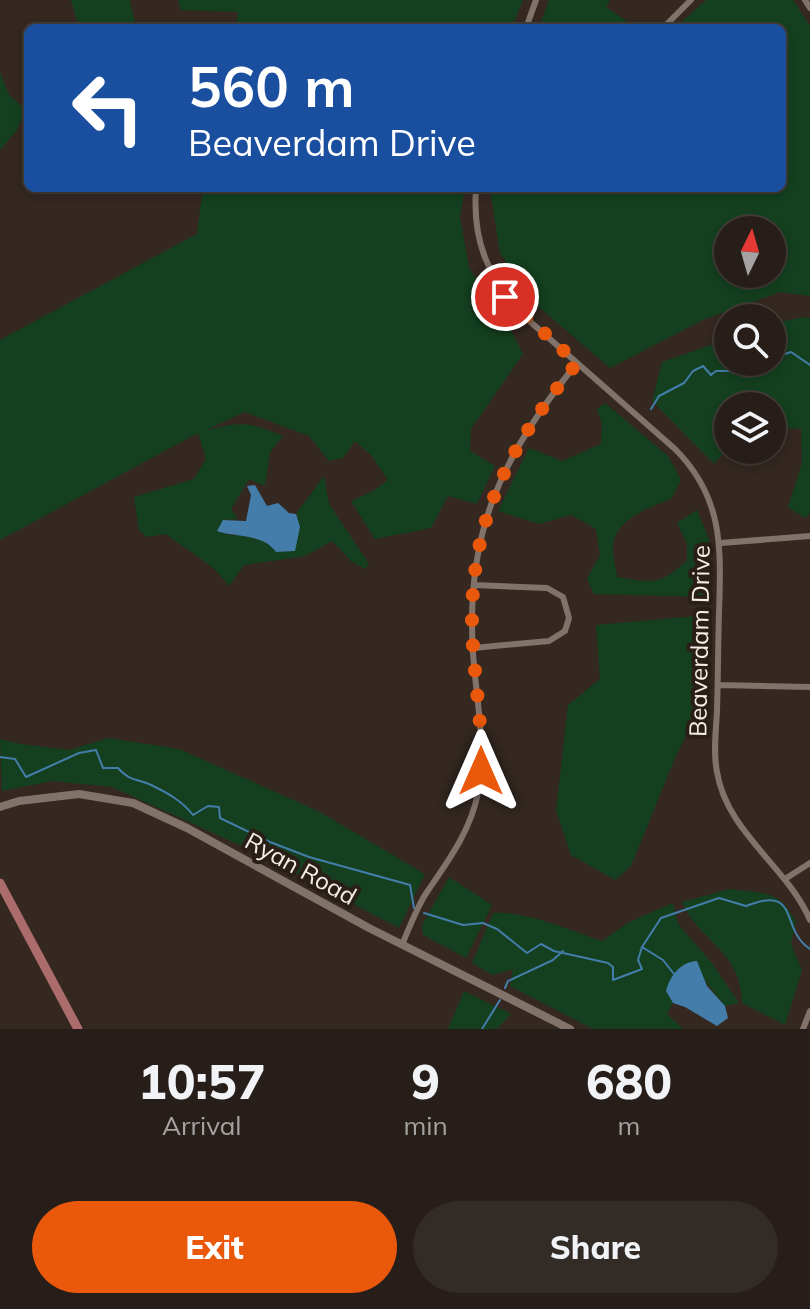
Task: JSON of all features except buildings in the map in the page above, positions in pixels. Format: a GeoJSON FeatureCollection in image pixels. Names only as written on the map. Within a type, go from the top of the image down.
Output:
{"type":"FeatureCollection","features":[{"type":"Feature","properties":{"kind":"main road","name":"Ryan Road"},"geometry":{"type":"LineString","coordinates":[[0,807],[19,801],[79,794],[133,803],[187,828],[402,945],[570,1029]]}},
{"type":"Feature","properties":{"kind":"main road"},"geometry":{"type":"LineString","coordinates":[[0,883],[78,1029]]}},
{"type":"Feature","properties":{"kind":"street"},"geometry":{"type":"LineString","coordinates":[[527,24],[536,0]]}},
{"type":"Feature","properties":{"kind":"street"},"geometry":{"type":"LineString","coordinates":[[667,24],[691,0]]}},
{"type":"Feature","properties":{"kind":"street"},"geometry":{"type":"LineString","coordinates":[[805,0],[810,8]]}},
{"type":"Feature","properties":{"kind":"street","name":"Beaverdam Drive"},"geometry":{"type":"LineString","coordinates":[[476,192],[474,208],[478,235],[491,275],[526,318],[691,465],[709,499],[721,543],[715,753],[721,793],[745,832],[785,879],[810,920]]}},
{"type":"Feature","properties":{"kind":"street"},"geometry":{"type":"LineString","coordinates":[[402,945],[424,897],[465,834],[478,792],[482,749],[473,648],[474,585],[484,526],[507,465],[527,428],[577,363]]}},
{"type":"Feature","properties":{"kind":"street"},"geometry":{"type":"LineString","coordinates":[[721,543],[810,536]]}},
{"type":"Feature","properties":{"kind":"street"},"geometry":{"type":"LineString","coordinates":[[473,648],[549,641],[565,631],[569,618],[563,597],[547,588],[474,585]]}},
{"type":"Feature","properties":{"kind":"street"},"geometry":{"type":"LineString","coordinates":[[718,685],[810,687]]}},
{"type":"Feature","properties":{"kind":"street"},"geometry":{"type":"LineString","coordinates":[[785,879],[810,863]]}},
{"type":"Feature","properties":{"kind":"street"},"geometry":{"type":"LineString","coordinates":[[803,1029],[810,1011]]}},
{"type":"Feature","properties":{"kind":"green space"},"geometry":{"type":"Polygon","coordinates":[[[71,0],[130,0],[135,24],[78,24],[71,0]]]}},
{"type":"Feature","properties":{"kind":"green space"},"geometry":{"type":"Polygon","coordinates":[[[178,0],[523,0],[514,24],[236,24],[238,12],[181,10],[178,0]]]}},
{"type":"Feature","properties":{"kind":"green space"},"geometry":{"type":"Polygon","coordinates":[[[549,0],[610,0],[606,7],[631,24],[540,24],[549,0]]]}},
{"type":"Feature","properties":{"kind":"green space"},"geometry":{"type":"Polygon","coordinates":[[[706,0],[793,0],[810,26],[810,296],[780,292],[747,304],[714,304],[714,316],[610,368],[533,302],[500,253],[491,192],[786,192],[786,24],[679,24],[706,0]]]}},
{"type":"Feature","properties":{"kind":"green space"},"geometry":{"type":"Polygon","coordinates":[[[0,72],[9,95],[24,108],[24,114],[17,130],[0,150],[0,72]]]}},
{"type":"Feature","properties":{"kind":"green space"},"geometry":{"type":"Polygon","coordinates":[[[202,192],[464,192],[460,217],[469,268],[508,324],[523,354],[471,429],[470,451],[495,466],[477,504],[448,496],[431,528],[375,539],[351,501],[388,480],[371,455],[355,441],[343,458],[329,461],[309,436],[245,412],[206,430],[245,424],[283,436],[270,452],[265,486],[249,479],[231,509],[238,519],[223,520],[228,535],[261,540],[276,552],[295,551],[296,514],[324,476],[329,504],[369,564],[365,569],[351,561],[332,541],[305,556],[244,565],[229,586],[208,564],[166,534],[147,537],[139,530],[134,497],[194,479],[206,459],[198,433],[0,540],[0,340],[197,234],[202,192]]]}},
{"type":"Feature","properties":{"kind":"green space"},"geometry":{"type":"Polygon","coordinates":[[[810,318],[810,513],[805,518],[788,507],[802,463],[801,429],[786,428],[786,392],[714,392],[714,464],[652,401],[662,362],[714,344],[714,376],[786,376],[786,320],[810,318]]]}},
{"type":"Feature","properties":{"kind":"green space"},"geometry":{"type":"Polygon","coordinates":[[[605,403],[668,456],[681,480],[671,499],[636,515],[621,528],[613,545],[617,577],[655,580],[678,568],[687,560],[687,543],[677,523],[697,510],[710,542],[710,597],[594,594],[587,579],[600,555],[596,529],[571,515],[539,524],[498,511],[529,448],[562,461],[601,444],[602,424],[597,409],[605,403]]]}},
{"type":"Feature","properties":{"kind":"green space"},"geometry":{"type":"Polygon","coordinates":[[[708,615],[706,697],[675,758],[631,866],[615,880],[571,855],[556,811],[568,705],[600,679],[596,625],[708,615]]]}},
{"type":"Feature","properties":{"kind":"green space"},"geometry":{"type":"Polygon","coordinates":[[[108,738],[179,749],[318,811],[425,874],[399,928],[246,848],[112,787],[52,781],[2,791],[0,739],[69,750],[108,738]]]}},
{"type":"Feature","properties":{"kind":"green space"},"geometry":{"type":"Polygon","coordinates":[[[449,877],[492,905],[466,958],[423,935],[422,925],[449,877]]]}},
{"type":"Feature","properties":{"kind":"green space"},"geometry":{"type":"Polygon","coordinates":[[[730,889],[777,898],[796,922],[791,944],[802,970],[785,1025],[742,1003],[735,971],[689,916],[682,902],[730,889]]]}},
{"type":"Feature","properties":{"kind":"green space"},"geometry":{"type":"Polygon","coordinates":[[[673,903],[678,924],[712,963],[739,1003],[725,1006],[702,977],[666,991],[673,1003],[667,1014],[683,1029],[593,1029],[510,986],[513,969],[493,975],[472,963],[493,913],[533,918],[602,941],[629,922],[673,903]]]}},
{"type":"Feature","properties":{"kind":"green space"},"geometry":{"type":"Polygon","coordinates":[[[464,991],[511,1014],[497,1029],[448,1029],[464,991]]]}},
{"type":"Feature","properties":{"kind":"water"},"geometry":{"type":"Polygon","coordinates":[[[255,485],[267,506],[278,503],[289,513],[296,514],[300,527],[295,551],[276,552],[257,539],[217,531],[223,520],[246,521],[251,495],[247,486],[255,485]]]}},
{"type":"Feature","properties":{"kind":"water"},"geometry":{"type":"Polygon","coordinates":[[[697,961],[707,986],[725,1006],[728,1018],[717,1026],[673,1003],[666,991],[677,971],[697,961]]]}},
{"type":"Feature","properties":{"kind":"waterway"},"geometry":{"type":"LineString","coordinates":[[786,354],[791,352],[810,365]]}},
{"type":"Feature","properties":{"kind":"waterway"},"geometry":{"type":"LineString","coordinates":[[651,409],[659,396],[684,383],[693,371],[703,366],[711,375],[714,373]]}},
{"type":"Feature","properties":{"kind":"waterway"},"geometry":{"type":"LineString","coordinates":[[0,757],[15,759],[26,777],[79,753],[96,750],[103,768],[118,768],[130,778],[163,791],[193,815],[208,806],[219,807],[220,818],[270,842],[309,857],[410,885],[414,908]]}},
{"type":"Feature","properties":{"kind":"waterway"},"geometry":{"type":"LineString","coordinates":[[424,913],[463,925],[483,923],[497,929],[527,953],[541,944],[554,951],[608,963],[613,967],[613,980],[642,969],[638,960],[642,947],[661,918],[719,898],[746,906],[775,901],[782,905],[801,941],[810,949]]}},
{"type":"Feature","properties":{"kind":"waterway"},"geometry":{"type":"LineString","coordinates":[[642,947],[663,960],[674,974]]}},
{"type":"Feature","properties":{"kind":"waterway"},"geometry":{"type":"LineString","coordinates":[[505,988],[508,981],[553,960],[563,951]]}},
{"type":"Feature","properties":{"kind":"waterway"},"geometry":{"type":"LineString","coordinates":[[482,1029],[500,1000]]}},
{"type":"Feature","properties":{"kind":"route"},"geometry":{"type":"LineString","coordinates":[[481,771],[472,623],[473,594],[484,526],[495,492],[527,428],[577,363],[505,297]]}}]}
